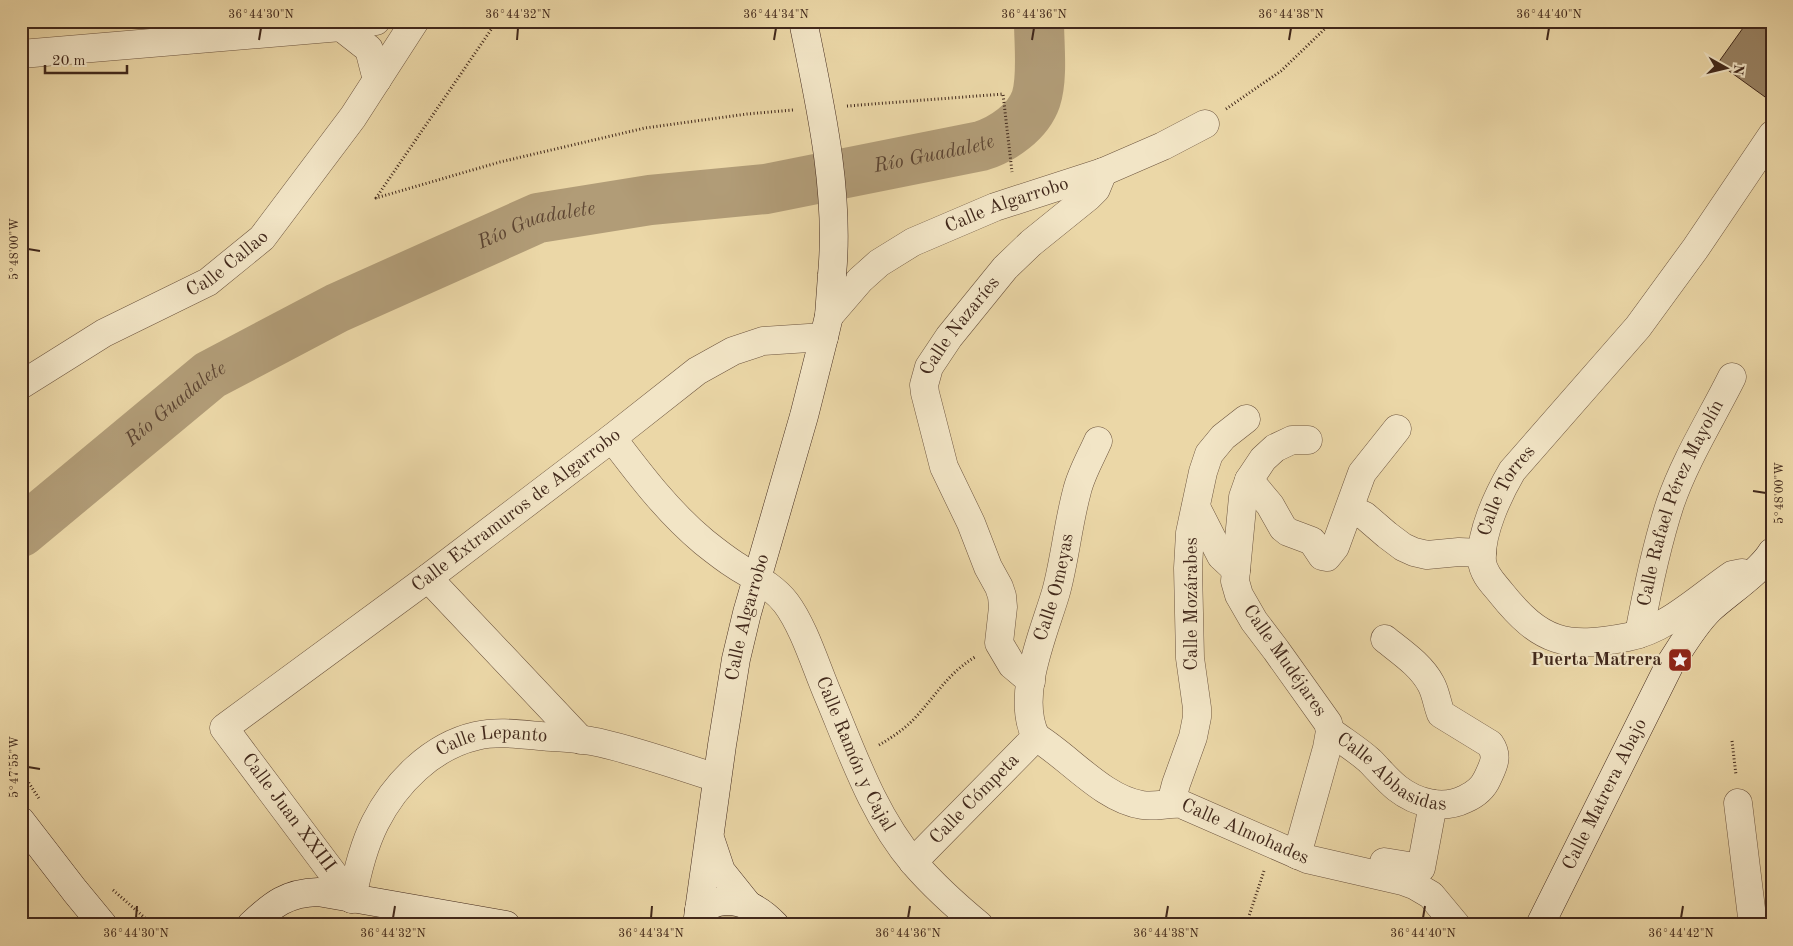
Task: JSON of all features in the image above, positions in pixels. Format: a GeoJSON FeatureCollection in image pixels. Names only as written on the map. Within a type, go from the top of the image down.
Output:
{"type":"FeatureCollection","features":[{"type":"Feature","properties":{"kind":"street"},"geometry":{"type":"LineString","coordinates":[[21,54],[341,27],[376,21]]}},
{"type":"Feature","properties":{"kind":"street","name":"Calle Callao"},"geometry":{"type":"LineString","coordinates":[[21,385],[104,333],[208,282],[262,238],[353,117],[415,21]]}},
{"type":"Feature","properties":{"kind":"street","name":"Calle Algarrobo"},"geometry":{"type":"LineString","coordinates":[[698,917],[736,658],[804,416],[826,326],[832,276],[834,246],[833,208],[828,160],[803,21]]}},
{"type":"Feature","properties":{"kind":"street"},"geometry":{"type":"LineString","coordinates":[[341,27],[369,49],[377,80]]}},
{"type":"Feature","properties":{"kind":"street","name":"Calle Algarrobo"},"geometry":{"type":"LineString","coordinates":[[826,326],[860,280],[879,263],[913,242],[995,207],[1103,172],[1163,146],[1205,124]]}},
{"type":"Feature","properties":{"kind":"street","name":"Calle Torres"},"geometry":{"type":"LineString","coordinates":[[1751,573],[1741,573],[1732,576],[1649,631],[1628,637],[1574,643],[1560,641],[1547,635],[1521,617],[1486,574],[1482,564],[1482,553],[1493,511],[1512,471],[1638,328],[1690,257],[1772,135]]}},
{"type":"Feature","properties":{"kind":"street","name":"Calle Nazaríes"},"geometry":{"type":"LineString","coordinates":[[999,642],[1003,606],[1002,596],[988,567],[971,523],[944,467],[925,392],[925,377],[929,367],[948,337],[1005,268],[1031,243],[1088,197],[1096,189],[1103,172]]}},
{"type":"Feature","properties":{"kind":"street","name":"Calle Extramuros de Algarrobo"},"geometry":{"type":"LineString","coordinates":[[224,728],[428,578],[716,358],[763,341],[826,326]]}},
{"type":"Feature","properties":{"kind":"street","name":"Calle Rafael Pérez Mayolín"},"geometry":{"type":"LineString","coordinates":[[1639,634],[1648,590],[1671,504],[1687,465],[1732,377]]}},
{"type":"Feature","properties":{"kind":"street","name":"Calle Mozárabes"},"geometry":{"type":"LineString","coordinates":[[1171,803],[1193,737],[1197,717],[1190,658],[1188,568],[1190,533],[1203,472],[1210,454],[1223,437],[1246,419]]}},
{"type":"Feature","properties":{"kind":"street"},"geometry":{"type":"LineString","coordinates":[[1249,480],[1270,505],[1282,528],[1312,541],[1322,556],[1327,556],[1334,547],[1350,509],[1362,473],[1396,429]]}},
{"type":"Feature","properties":{"kind":"street","name":"Calle Ramón y Cajal"},"geometry":{"type":"LineString","coordinates":[[612,438],[653,492],[681,522],[733,563],[775,592],[785,602],[793,614],[875,804],[889,828],[913,862],[975,921]]}},
{"type":"Feature","properties":{"kind":"street","name":"Calle Mudéjares"},"geometry":{"type":"LineString","coordinates":[[1285,849],[1327,748],[1330,731],[1322,715],[1254,621],[1235,587],[1243,497],[1249,480],[1263,459],[1275,448],[1292,440],[1308,440]]}},
{"type":"Feature","properties":{"kind":"street","name":"Calle Omeyas"},"geometry":{"type":"LineString","coordinates":[[1036,737],[1029,714],[1031,681],[1039,643],[1055,593],[1078,488],[1098,441]]}},
{"type":"Feature","properties":{"kind":"street"},"geometry":{"type":"LineString","coordinates":[[1196,507],[1221,556],[1236,570]]}},
{"type":"Feature","properties":{"kind":"street"},"geometry":{"type":"LineString","coordinates":[[1350,509],[1365,516],[1403,548],[1414,552],[1427,555],[1458,552],[1482,553]]}},
{"type":"Feature","properties":{"kind":"street","name":"Calle Matrera Abajo"},"geometry":{"type":"LineString","coordinates":[[1540,925],[1670,664],[1708,611],[1772,552]]}},
{"type":"Feature","properties":{"kind":"street"},"geometry":{"type":"LineString","coordinates":[[428,578],[581,740]]}},
{"type":"Feature","properties":{"kind":"street"},"geometry":{"type":"LineString","coordinates":[[1358,871],[1361,858],[1421,868],[1445,804],[1470,797],[1484,785],[1495,759],[1495,751],[1490,744],[1441,714],[1428,677],[1385,639]]}},
{"type":"Feature","properties":{"kind":"street"},"geometry":{"type":"LineString","coordinates":[[999,642],[1012,665],[1031,681]]}},
{"type":"Feature","properties":{"kind":"street","name":"Calle Juan XXIII"},"geometry":{"type":"LineString","coordinates":[[224,728],[352,899]]}},
{"type":"Feature","properties":{"kind":"street","name":"Calle Abbasidas"},"geometry":{"type":"LineString","coordinates":[[1330,731],[1366,758],[1397,789],[1407,796],[1445,804]]}},
{"type":"Feature","properties":{"kind":"street","name":"Calle Lepanto"},"geometry":{"type":"LineString","coordinates":[[352,899],[359,866],[376,822],[401,784],[424,761],[450,745],[477,736],[509,733],[600,742],[717,778]]}},
{"type":"Feature","properties":{"kind":"street","name":"Calle Almohades"},"geometry":{"type":"LineString","coordinates":[[1036,737],[1119,797],[1142,805],[1181,804],[1285,849],[1358,871],[1404,881],[1431,895],[1456,925]]}},
{"type":"Feature","properties":{"kind":"street","name":"Calle Cómpeta"},"geometry":{"type":"LineString","coordinates":[[913,862],[1036,737]]}},
{"type":"Feature","properties":{"kind":"street"},"geometry":{"type":"LineString","coordinates":[[1738,803],[1753,925]]}},
{"type":"Feature","properties":{"kind":"street"},"geometry":{"type":"LineString","coordinates":[[21,821],[75,892],[103,925]]}},
{"type":"Feature","properties":{"kind":"street"},"geometry":{"type":"LineString","coordinates":[[710,835],[721,871],[749,906]]}},
{"type":"Feature","properties":{"kind":"street"},"geometry":{"type":"LineString","coordinates":[[251,925],[276,903],[288,896],[304,892],[318,892],[506,925]]}},
{"type":"Feature","properties":{"kind":"street"},"geometry":{"type":"LineString","coordinates":[[698,917],[718,902],[733,901],[749,906],[765,915],[775,925]]}},
{"type":"Feature","properties":{"kind":"path"},"geometry":{"type":"LineString","coordinates":[[497,21],[376,198],[500,162],[645,128],[747,114],[796,110]]}},
{"type":"Feature","properties":{"kind":"path"},"geometry":{"type":"LineString","coordinates":[[1205,124],[1281,71],[1333,21]]}},
{"type":"Feature","properties":{"kind":"path"},"geometry":{"type":"LineString","coordinates":[[846,106],[1003,94],[1011,162]]}},
{"type":"Feature","properties":{"kind":"path"},"geometry":{"type":"LineString","coordinates":[[855,760],[892,737],[914,719],[943,682],[958,668],[999,642]]}},
{"type":"Feature","properties":{"kind":"path"},"geometry":{"type":"LineString","coordinates":[[1732,741],[1738,803]]}},
{"type":"Feature","properties":{"kind":"path"},"geometry":{"type":"LineString","coordinates":[[1246,925],[1285,849]]}},
{"type":"Feature","properties":{"kind":"shaded area"},"geometry":{"type":"Polygon","coordinates":[[[724,913],[742,914],[760,925],[707,925],[711,917],[724,913]]]}},
{"type":"Feature","properties":{"kind":"building"},"geometry":{"type":"Polygon","coordinates":[[[1748,21],[1772,21],[1772,102],[1718,63],[1748,21]]]}},
{"type":"Feature","properties":{"kind":"waterway","name":"Río Guadalete"},"geometry":{"type":"LineString","coordinates":[[21,532],[210,375],[337,308],[538,218],[650,200],[766,189],[981,146],[998,139],[1021,122],[1036,99],[1040,71],[1039,21]]}},
{"type":"Feature","properties":{"kind":"place","name":"Puerta Matrera"},"geometry":{"type":"Point","coordinates":[1680,660]}}]}
